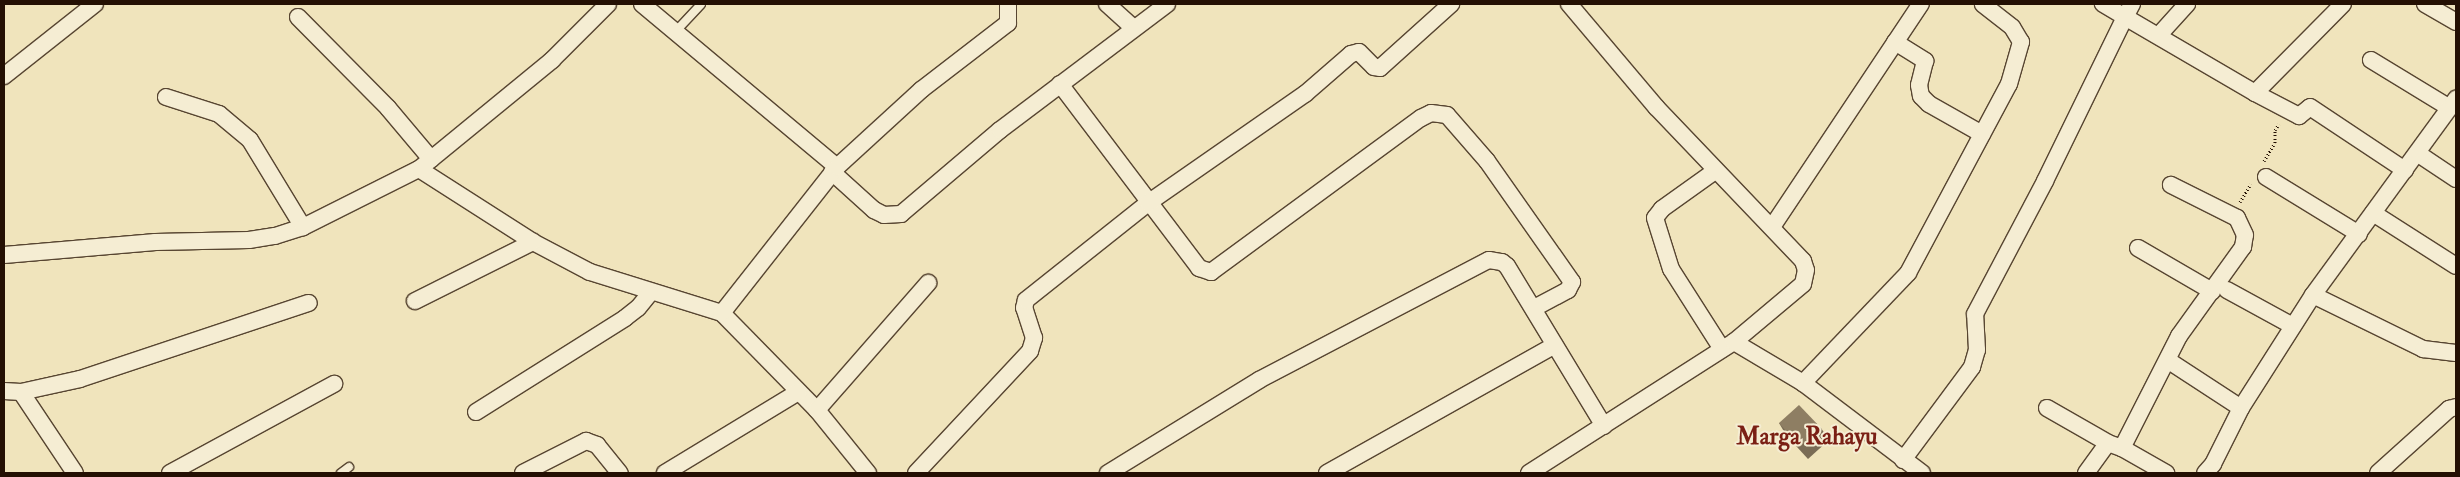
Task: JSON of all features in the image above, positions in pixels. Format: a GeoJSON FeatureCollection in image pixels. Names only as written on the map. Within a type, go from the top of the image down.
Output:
{"type":"FeatureCollection","features":[{"type":"Feature","properties":{"kind":"street"},"geometry":{"type":"LineString","coordinates":[[4,76],[95,4]]}},
{"type":"Feature","properties":{"kind":"street"},"geometry":{"type":"LineString","coordinates":[[4,255],[155,242],[249,240],[275,236],[303,227],[425,164],[552,60],[608,4]]}},
{"type":"Feature","properties":{"kind":"street"},"geometry":{"type":"LineString","coordinates":[[642,4],[678,30],[834,169],[874,210],[884,215],[901,214],[1000,130],[1167,4]]}},
{"type":"Feature","properties":{"kind":"street"},"geometry":{"type":"LineString","coordinates":[[722,313],[834,169],[921,90],[1008,23],[1008,4]]}},
{"type":"Feature","properties":{"kind":"street"},"geometry":{"type":"LineString","coordinates":[[1107,4],[1134,28]]}},
{"type":"Feature","properties":{"kind":"street"},"geometry":{"type":"LineString","coordinates":[[916,473],[1030,351],[1034,338],[1024,308],[1026,300],[1148,203],[1304,94],[1354,53],[1359,52],[1374,67],[1380,68],[1451,4]]}},
{"type":"Feature","properties":{"kind":"street"},"geometry":{"type":"LineString","coordinates":[[1529,473],[1728,346],[1803,284],[1806,278],[1798,253],[1715,171],[1656,108],[1569,4]]}},
{"type":"Feature","properties":{"kind":"street"},"geometry":{"type":"LineString","coordinates":[[1772,228],[1921,4]]}},
{"type":"Feature","properties":{"kind":"street"},"geometry":{"type":"LineString","coordinates":[[1803,383],[1908,273],[2009,84],[2021,42],[2012,27],[1983,4]]}},
{"type":"Feature","properties":{"kind":"street"},"geometry":{"type":"LineString","coordinates":[[2103,4],[2128,10],[2158,35],[2255,93],[2299,116],[2310,107],[2405,170]]}},
{"type":"Feature","properties":{"kind":"street"},"geometry":{"type":"LineString","coordinates":[[2158,35],[2187,4]]}},
{"type":"Feature","properties":{"kind":"street"},"geometry":{"type":"LineString","coordinates":[[2255,93],[2343,4]]}},
{"type":"Feature","properties":{"kind":"street"},"geometry":{"type":"LineString","coordinates":[[2425,4],[2456,22]]}},
{"type":"Feature","properties":{"kind":"street"},"geometry":{"type":"LineString","coordinates":[[1903,460],[1972,367],[1977,350],[1975,314],[2045,181],[2128,10]]}},
{"type":"Feature","properties":{"kind":"street"},"geometry":{"type":"LineString","coordinates":[[298,17],[388,108],[425,164],[533,242],[590,272],[650,293],[722,313],[816,410],[868,473]]}},
{"type":"Feature","properties":{"kind":"street"},"geometry":{"type":"LineString","coordinates":[[1895,42],[1925,61],[1919,85],[1921,96],[1929,104],[1982,134]]}},
{"type":"Feature","properties":{"kind":"street"},"geometry":{"type":"LineString","coordinates":[[2205,473],[2213,464],[2241,408],[2293,326],[2453,104],[2371,60]]}},
{"type":"Feature","properties":{"kind":"street"},"geometry":{"type":"LineString","coordinates":[[1060,84],[1148,203],[1199,268],[1217,270],[1421,118],[1431,113],[1447,115],[1487,161],[1572,282],[1568,290],[1534,308]]}},
{"type":"Feature","properties":{"kind":"street"},"geometry":{"type":"LineString","coordinates":[[166,97],[219,114],[244,134],[257,150],[303,227]]}},
{"type":"Feature","properties":{"kind":"street"},"geometry":{"type":"LineString","coordinates":[[2417,154],[2456,179]]}},
{"type":"Feature","properties":{"kind":"street"},"geometry":{"type":"LineString","coordinates":[[1715,171],[1662,208],[1655,218],[1671,269],[1728,346],[1803,383],[1922,473]]}},
{"type":"Feature","properties":{"kind":"street"},"geometry":{"type":"LineString","coordinates":[[2266,177],[2359,234]]}},
{"type":"Feature","properties":{"kind":"street"},"geometry":{"type":"LineString","coordinates":[[2086,473],[2115,446],[2169,361],[2179,336],[2219,290],[2243,247],[2245,236],[2237,218],[2171,185]]}},
{"type":"Feature","properties":{"kind":"street"},"geometry":{"type":"LineString","coordinates":[[2373,213],[2456,266]]}},
{"type":"Feature","properties":{"kind":"street"},"geometry":{"type":"LineString","coordinates":[[415,301],[533,242]]}},
{"type":"Feature","properties":{"kind":"street"},"geometry":{"type":"LineString","coordinates":[[2138,248],[2293,326]]}},
{"type":"Feature","properties":{"kind":"street"},"geometry":{"type":"LineString","coordinates":[[1108,473],[1260,380],[1483,261],[1502,262],[1534,308],[1604,426]]}},
{"type":"Feature","properties":{"kind":"street"},"geometry":{"type":"LineString","coordinates":[[816,410],[928,283]]}},
{"type":"Feature","properties":{"kind":"street"},"geometry":{"type":"LineString","coordinates":[[476,412],[625,318],[638,308],[650,293]]}},
{"type":"Feature","properties":{"kind":"street"},"geometry":{"type":"LineString","coordinates":[[2314,295],[2423,349],[2456,353]]}},
{"type":"Feature","properties":{"kind":"street"},"geometry":{"type":"LineString","coordinates":[[4,391],[21,392],[80,379],[308,303]]}},
{"type":"Feature","properties":{"kind":"street"},"geometry":{"type":"LineString","coordinates":[[1327,473],[1555,345]]}},
{"type":"Feature","properties":{"kind":"street"},"geometry":{"type":"LineString","coordinates":[[2169,361],[2241,408]]}},
{"type":"Feature","properties":{"kind":"street"},"geometry":{"type":"LineString","coordinates":[[170,473],[334,384]]}},
{"type":"Feature","properties":{"kind":"street"},"geometry":{"type":"LineString","coordinates":[[21,392],[75,473]]}},
{"type":"Feature","properties":{"kind":"street"},"geometry":{"type":"LineString","coordinates":[[665,473],[798,392]]}},
{"type":"Feature","properties":{"kind":"street"},"geometry":{"type":"LineString","coordinates":[[2378,473],[2449,409],[2456,407]]}},
{"type":"Feature","properties":{"kind":"street"},"geometry":{"type":"LineString","coordinates":[[2047,408],[2166,473]]}},
{"type":"Feature","properties":{"kind":"street"},"geometry":{"type":"LineString","coordinates":[[522,473],[586,440],[597,445],[620,473]]}},
{"type":"Feature","properties":{"kind":"lane"},"geometry":{"type":"LineString","coordinates":[[678,30],[701,4]]}},
{"type":"Feature","properties":{"kind":"lane"},"geometry":{"type":"LineString","coordinates":[[341,473],[349,466]]}},
{"type":"Feature","properties":{"kind":"building"},"geometry":{"type":"Polygon","coordinates":[[[1799,405],[1821,428],[1800,447],[1779,423],[1799,405]]]}},
{"type":"Feature","properties":{"kind":"district","name":"Marga Rahayu"},"geometry":{"type":"Point","coordinates":[1807,437]}}]}
